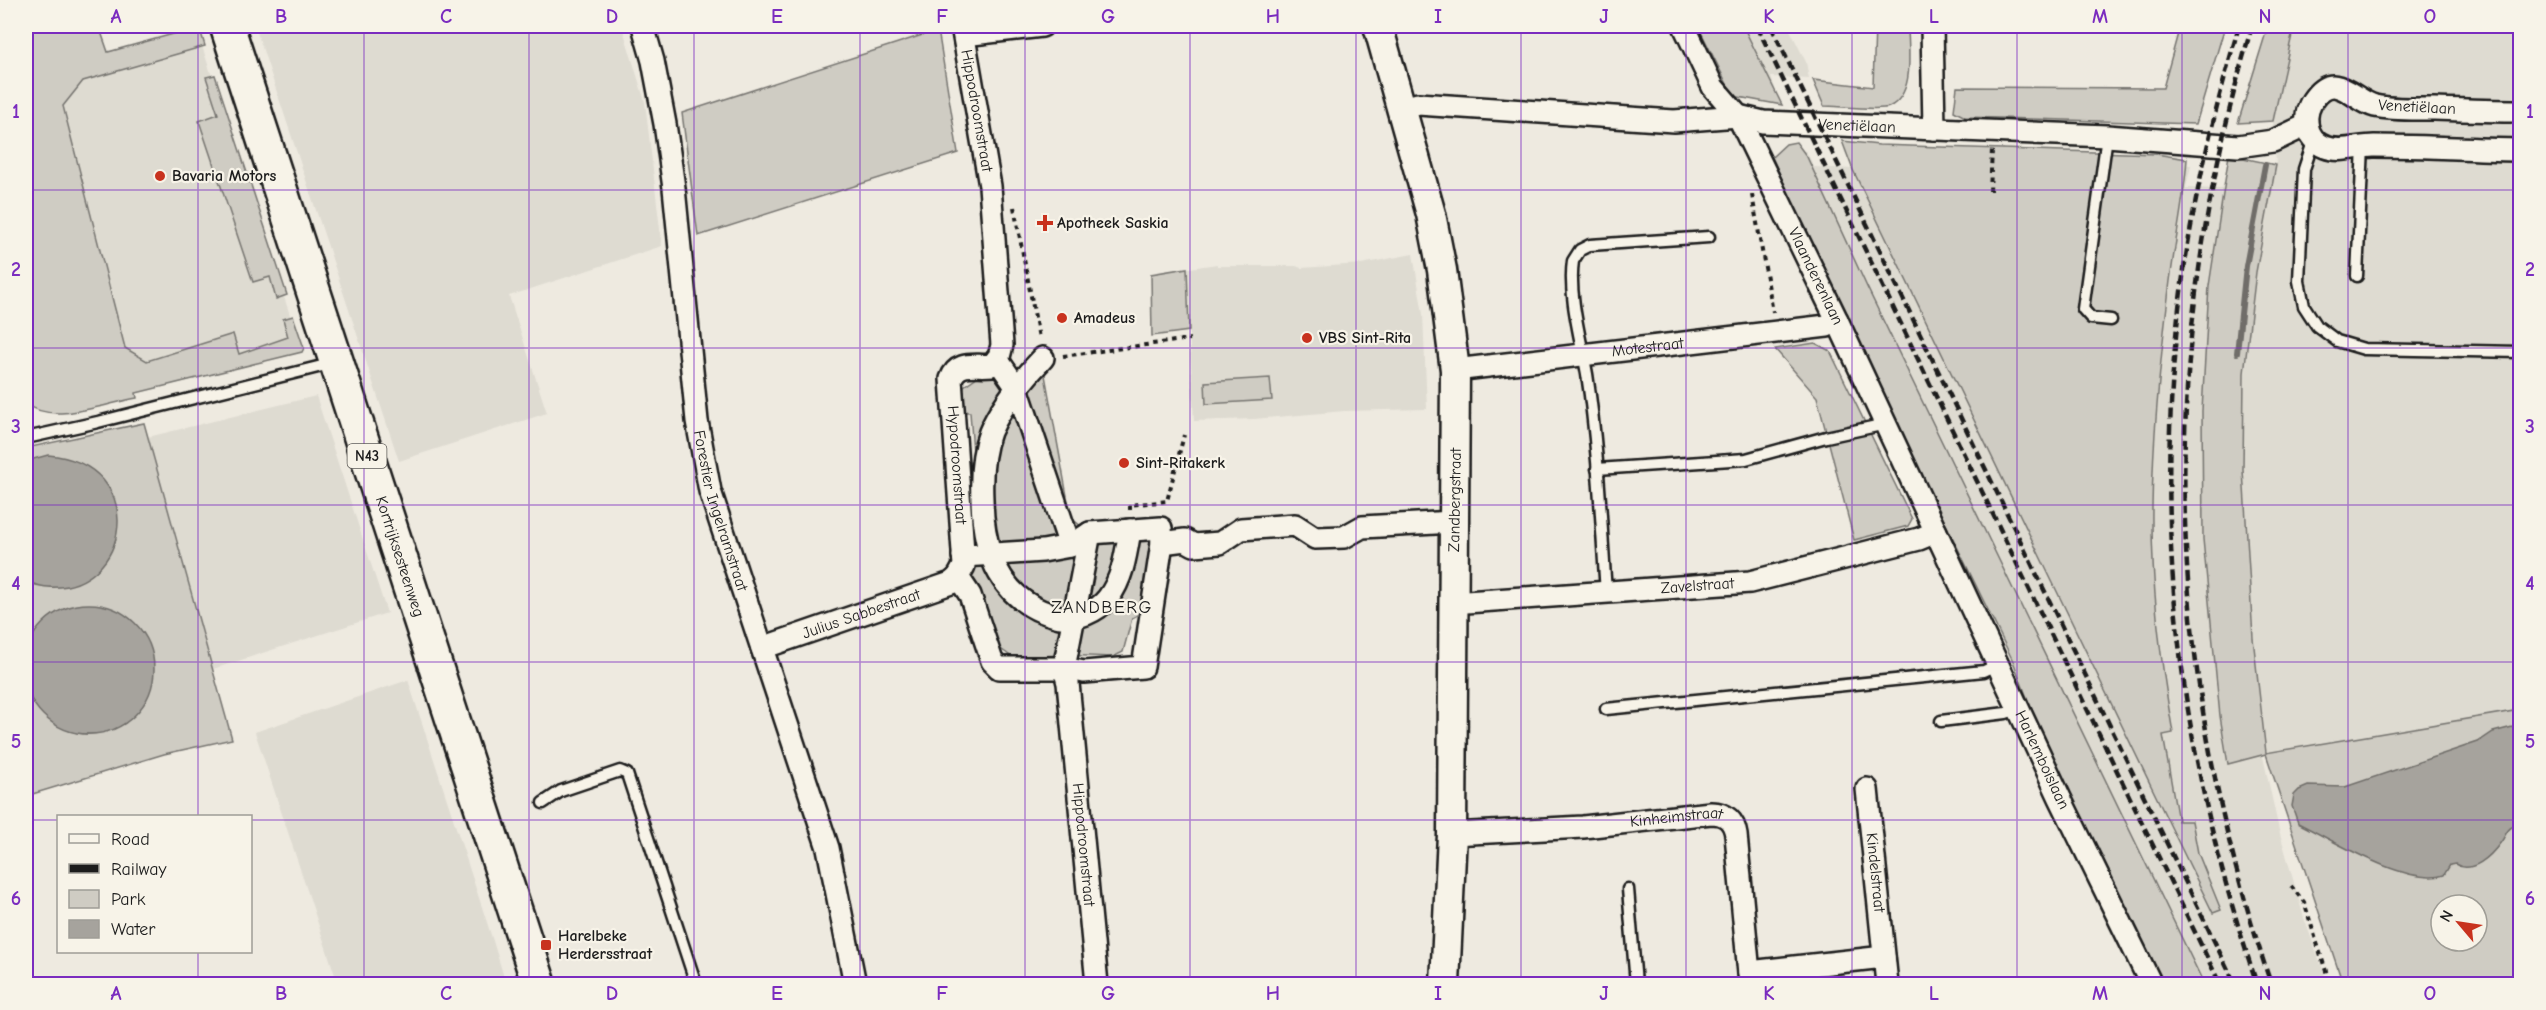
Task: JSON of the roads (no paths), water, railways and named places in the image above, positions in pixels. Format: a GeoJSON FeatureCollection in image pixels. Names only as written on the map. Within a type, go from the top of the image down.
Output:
{"type":"FeatureCollection","features":[{"type":"Feature","properties":{"kind":"main road","name":"Kortrijksesteenweg"},"geometry":{"type":"LineString","coordinates":[[227,26],[539,984]]}},
{"type":"Feature","properties":{"kind":"street","name":"Forestier Ingelramstraat"},"geometry":{"type":"LineString","coordinates":[[643,26],[653,61],[667,135],[696,412],[710,491],[828,848],[855,984]]}},
{"type":"Feature","properties":{"kind":"street"},"geometry":{"type":"LineString","coordinates":[[963,30],[1042,26]]}},
{"type":"Feature","properties":{"kind":"street","name":"Zandbergstraat"},"geometry":{"type":"LineString","coordinates":[[1378,26],[1403,108],[1431,214],[1443,270],[1455,370],[1452,834],[1445,984]]}},
{"type":"Feature","properties":{"kind":"street","name":"Vlaanderenlaan"},"geometry":{"type":"LineString","coordinates":[[1684,26],[1713,87],[1737,116],[1838,320],[1936,532]]}},
{"type":"Feature","properties":{"kind":"street"},"geometry":{"type":"LineString","coordinates":[[1932,26],[1934,129]]}},
{"type":"Feature","properties":{"kind":"street","name":"Hippodroomstraat"},"geometry":{"type":"LineString","coordinates":[[963,30],[990,186],[1002,341],[997,359]]}},
{"type":"Feature","properties":{"kind":"street","name":"Venetiëlaan"},"geometry":{"type":"LineString","coordinates":[[1403,108],[1418,104],[1674,121],[1737,116],[1763,122],[2107,136],[2238,146],[2310,132],[2308,110],[2316,96],[2322,90],[2338,86],[2371,105],[2393,109],[2520,111]]}},
{"type":"Feature","properties":{"kind":"street"},"geometry":{"type":"LineString","coordinates":[[2310,132],[2323,147],[2336,150],[2364,147],[2520,150]]}},
{"type":"Feature","properties":{"kind":"street","name":"Motestraat"},"geometry":{"type":"LineString","coordinates":[[1455,370],[1827,326],[1838,320]]}},
{"type":"Feature","properties":{"kind":"street"},"geometry":{"type":"LineString","coordinates":[[1043,358],[1017,388],[991,431],[981,474],[984,537],[1002,578],[1023,601],[1053,615],[1075,618],[1096,609],[1106,601],[1125,561],[1130,530]]}},
{"type":"Feature","properties":{"kind":"street"},"geometry":{"type":"LineString","coordinates":[[997,359],[1017,388],[1070,546]]}},
{"type":"Feature","properties":{"kind":"street","name":"Hypodroomstraat"},"geometry":{"type":"LineString","coordinates":[[958,577],[964,566],[951,379],[955,371],[962,366],[989,366],[997,359]]}},
{"type":"Feature","properties":{"kind":"street"},"geometry":{"type":"LineString","coordinates":[[1162,543],[1185,540],[1194,545],[1220,543],[1241,529],[1295,525],[1315,538],[1344,537],[1362,526],[1454,522]]}},
{"type":"Feature","properties":{"kind":"street"},"geometry":{"type":"LineString","coordinates":[[958,577],[970,595],[992,662],[999,668],[1064,668],[1084,672],[1143,667],[1162,543],[1161,528],[1090,532],[1070,546],[1042,551],[963,556]]}},
{"type":"Feature","properties":{"kind":"street"},"geometry":{"type":"LineString","coordinates":[[1064,668],[1090,532]]}},
{"type":"Feature","properties":{"kind":"street","name":"Zavelstraat"},"geometry":{"type":"LineString","coordinates":[[1452,603],[1750,582],[1920,539],[1936,532]]}},
{"type":"Feature","properties":{"kind":"street","name":"Harlemboislaan"},"geometry":{"type":"LineString","coordinates":[[1936,532],[2018,709],[2151,984]]}},
{"type":"Feature","properties":{"kind":"street","name":"Julius Sabbestraat"},"geometry":{"type":"LineString","coordinates":[[762,648],[951,583],[958,577]]}},
{"type":"Feature","properties":{"kind":"street","name":"Hippodroomstraat"},"geometry":{"type":"LineString","coordinates":[[1064,668],[1068,683],[1096,984]]}},
{"type":"Feature","properties":{"kind":"street","name":"Kindelstraat"},"geometry":{"type":"LineString","coordinates":[[1867,789],[1887,984]]}},
{"type":"Feature","properties":{"kind":"street","name":"Kinheimstraat"},"geometry":{"type":"LineString","coordinates":[[1452,834],[1583,827],[1711,813],[1724,815],[1732,821],[1736,835],[1750,978]]}},
{"type":"Feature","properties":{"kind":"street"},"geometry":{"type":"LineString","coordinates":[[1750,978],[1884,957]]}},
{"type":"Feature","properties":{"kind":"lane"},"geometry":{"type":"LineString","coordinates":[[2310,132],[2304,169],[2299,281],[2304,306],[2317,326],[2337,341],[2364,349],[2520,352]]}},
{"type":"Feature","properties":{"kind":"lane"},"geometry":{"type":"LineString","coordinates":[[2107,136],[2083,309],[2091,318],[2111,320]]}},
{"type":"Feature","properties":{"kind":"lane"},"geometry":{"type":"LineString","coordinates":[[2357,276],[2364,147]]}},
{"type":"Feature","properties":{"kind":"lane"},"geometry":{"type":"LineString","coordinates":[[1606,592],[1598,469],[1582,356],[1573,261],[1580,250],[1590,245],[1709,237]]}},
{"type":"Feature","properties":{"kind":"lane"},"geometry":{"type":"LineString","coordinates":[[26,438],[98,423],[336,362]]}},
{"type":"Feature","properties":{"kind":"lane"},"geometry":{"type":"LineString","coordinates":[[1598,469],[1746,459],[1826,436],[1886,424]]}},
{"type":"Feature","properties":{"kind":"lane"},"geometry":{"type":"LineString","coordinates":[[1606,709],[1984,671],[1999,664]]}},
{"type":"Feature","properties":{"kind":"lane"},"geometry":{"type":"LineString","coordinates":[[1941,721],[2006,713],[2018,709]]}},
{"type":"Feature","properties":{"kind":"lane"},"geometry":{"type":"LineString","coordinates":[[543,803],[561,791],[620,771],[627,774],[696,984]]}},
{"type":"Feature","properties":{"kind":"lane"},"geometry":{"type":"LineString","coordinates":[[1628,889],[1636,984]]}},
{"type":"Feature","properties":{"kind":"water"},"geometry":{"type":"Polygon","coordinates":[[[48,455],[81,464],[103,480],[115,502],[118,527],[111,550],[97,570],[76,583],[48,587],[26,582],[26,461],[48,455]]]}},
{"type":"Feature","properties":{"kind":"water"},"geometry":{"type":"Polygon","coordinates":[[[89,604],[114,609],[135,623],[149,644],[154,669],[149,694],[135,715],[114,729],[89,734],[64,729],[43,715],[29,694],[24,669],[29,644],[43,623],[64,609],[89,604]]]}},
{"type":"Feature","properties":{"kind":"water"},"geometry":{"type":"Polygon","coordinates":[[[2520,725],[2520,823],[2510,828],[2492,853],[2474,866],[2450,865],[2444,875],[2429,877],[2411,874],[2370,860],[2298,823],[2292,806],[2294,795],[2308,786],[2345,787],[2478,742],[2493,732],[2520,725]]]}},
{"type":"Feature","properties":{"kind":"waterway"},"geometry":{"type":"LineString","coordinates":[[2237,353],[2246,266],[2265,165]]}},
{"type":"Feature","properties":{"kind":"railway"},"geometry":{"type":"LineString","coordinates":[[1757,26],[2220,984]]}},
{"type":"Feature","properties":{"kind":"railway"},"geometry":{"type":"LineString","coordinates":[[1771,26],[2235,984]]}},
{"type":"Feature","properties":{"kind":"railway"},"geometry":{"type":"LineString","coordinates":[[2239,26],[2203,166],[2189,237],[2179,308],[2172,395],[2169,481],[2172,566],[2180,651],[2192,735],[2209,819],[2231,902],[2257,984]]}},
{"type":"Feature","properties":{"kind":"railway"},"geometry":{"type":"LineString","coordinates":[[2252,26],[2221,148],[2199,268],[2187,387],[2185,506],[2192,625],[2209,744],[2235,864],[2271,984]]}},
{"type":"Feature","properties":{"kind":"place","name":"Bavaria Motors"},"geometry":{"type":"Point","coordinates":[160,176]}},
{"type":"Feature","properties":{"kind":"place","name":"Apotheek Saskia"},"geometry":{"type":"Point","coordinates":[1045,223]}},
{"type":"Feature","properties":{"kind":"place","name":"Amadeus"},"geometry":{"type":"Point","coordinates":[1062,318]}},
{"type":"Feature","properties":{"kind":"place","name":"VBS Sint-Rita"},"geometry":{"type":"Point","coordinates":[1307,338]}},
{"type":"Feature","properties":{"kind":"place","name":"Sint-Ritakerk"},"geometry":{"type":"Point","coordinates":[1124,463]}},
{"type":"Feature","properties":{"kind":"place","name":"Harelbeke Herdersstraat"},"geometry":{"type":"Point","coordinates":[546,945]}},
{"type":"Feature","properties":{"kind":"district","name":"ZANDBERG"},"geometry":{"type":"Point","coordinates":[1102,607]}}]}
